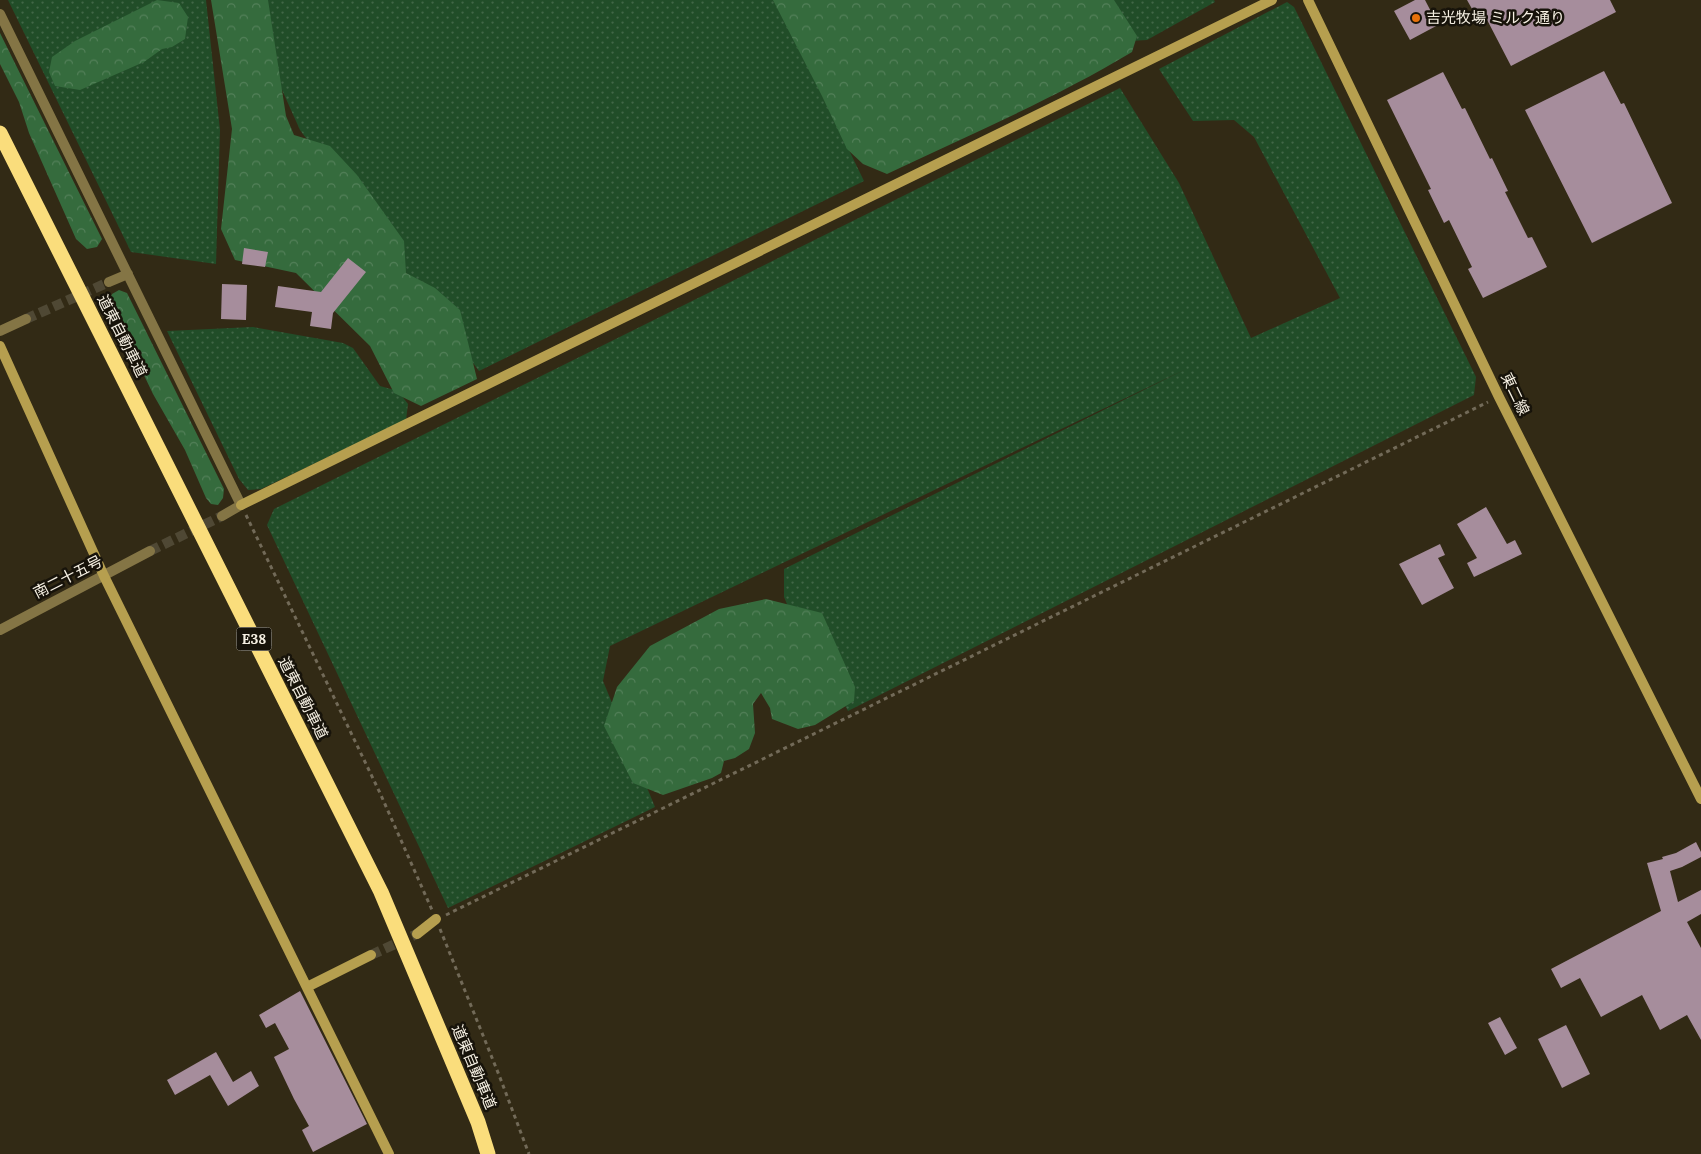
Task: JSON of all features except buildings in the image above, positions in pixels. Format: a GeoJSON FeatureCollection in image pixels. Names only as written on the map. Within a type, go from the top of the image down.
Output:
{"type":"FeatureCollection","features":[{"type":"Feature","properties":{"kind":"highway","name":"道東自動車道"},"geometry":{"type":"LineString","coordinates":[[0,133],[381,892],[478,1122],[488,1154]]}},
{"type":"Feature","properties":{"kind":"street"},"geometry":{"type":"LineString","coordinates":[[222,516],[1272,0]]}},
{"type":"Feature","properties":{"kind":"street","name":"東二線"},"geometry":{"type":"LineString","coordinates":[[1308,0],[1499,397],[1701,799]]}},
{"type":"Feature","properties":{"kind":"street"},"geometry":{"type":"LineString","coordinates":[[0,14],[241,506]]}},
{"type":"Feature","properties":{"kind":"street"},"geometry":{"type":"LineString","coordinates":[[110,282],[128,274]]}},
{"type":"Feature","properties":{"kind":"street"},"geometry":{"type":"LineString","coordinates":[[0,331],[26,319]]}},
{"type":"Feature","properties":{"kind":"street"},"geometry":{"type":"LineString","coordinates":[[0,346],[104,576],[389,1153]]}},
{"type":"Feature","properties":{"kind":"street","name":"南二十五号"},"geometry":{"type":"LineString","coordinates":[[0,630],[150,551]]}},
{"type":"Feature","properties":{"kind":"street"},"geometry":{"type":"LineString","coordinates":[[417,934],[436,920]]}},
{"type":"Feature","properties":{"kind":"street"},"geometry":{"type":"LineString","coordinates":[[307,987],[371,955]]}},
{"type":"Feature","properties":{"kind":"path"},"geometry":{"type":"LineString","coordinates":[[436,920],[1499,397]]}},
{"type":"Feature","properties":{"kind":"path"},"geometry":{"type":"LineString","coordinates":[[241,506],[380,793],[436,920],[529,1154]]}},
{"type":"Feature","properties":{"kind":"green space"},"geometry":{"type":"Polygon","coordinates":[[[8,0],[206,0],[220,130],[216,264],[131,252],[8,0]]]}},
{"type":"Feature","properties":{"kind":"green space"},"geometry":{"type":"Polygon","coordinates":[[[157,0],[179,3],[188,17],[185,39],[172,47],[162,49],[144,62],[80,90],[55,86],[49,72],[52,57],[75,41],[157,0]]]}},
{"type":"Feature","properties":{"kind":"green space"},"geometry":{"type":"Polygon","coordinates":[[[211,0],[268,0],[286,116],[294,135],[330,146],[357,175],[404,241],[406,273],[435,288],[460,310],[477,379],[421,406],[394,393],[370,346],[296,273],[235,260],[221,229],[232,129],[211,0]]]}},
{"type":"Feature","properties":{"kind":"green space"},"geometry":{"type":"Polygon","coordinates":[[[249,0],[776,0],[864,181],[479,371],[300,130],[248,14],[249,0]]]}},
{"type":"Feature","properties":{"kind":"green space"},"geometry":{"type":"Polygon","coordinates":[[[773,0],[1114,0],[1137,36],[1132,52],[1102,69],[1011,116],[887,174],[863,164],[847,149],[773,0]]]}},
{"type":"Feature","properties":{"kind":"green space"},"geometry":{"type":"Polygon","coordinates":[[[1107,0],[1214,0],[1215,2],[1147,40],[1130,41],[1107,0]]]}},
{"type":"Feature","properties":{"kind":"green space"},"geometry":{"type":"Polygon","coordinates":[[[1287,2],[1294,7],[1476,377],[1474,395],[848,711],[811,642],[794,621],[784,597],[784,569],[1186,369],[610,646],[603,681],[655,807],[448,908],[267,525],[274,509],[1120,88],[1179,183],[1251,338],[1340,298],[1254,137],[1234,120],[1193,121],[1159,69],[1287,2]]]}},
{"type":"Feature","properties":{"kind":"green space"},"geometry":{"type":"Polygon","coordinates":[[[0,33],[102,239],[97,247],[87,249],[76,239],[29,133],[19,102],[0,64],[0,33]]]}},
{"type":"Feature","properties":{"kind":"green space"},"geometry":{"type":"Polygon","coordinates":[[[119,290],[127,293],[224,489],[223,498],[218,505],[211,504],[206,498],[185,450],[153,394],[109,302],[112,294],[119,290]]]}},
{"type":"Feature","properties":{"kind":"green space"},"geometry":{"type":"Polygon","coordinates":[[[253,327],[343,343],[353,348],[380,386],[398,391],[408,404],[406,420],[261,489],[248,490],[239,479],[167,331],[253,327]]]}},
{"type":"Feature","properties":{"kind":"green space"},"geometry":{"type":"Polygon","coordinates":[[[766,599],[822,613],[855,687],[854,701],[815,725],[798,729],[772,719],[770,708],[761,693],[753,704],[755,733],[749,749],[735,758],[724,761],[721,773],[663,795],[633,783],[604,726],[617,687],[650,646],[719,609],[766,599]]]}},
{"type":"Feature","properties":{"kind":"tunnel"},"geometry":{"type":"LineString","coordinates":[[26,319],[109,282]]}},
{"type":"Feature","properties":{"kind":"tunnel"},"geometry":{"type":"LineString","coordinates":[[150,551],[222,516]]}},
{"type":"Feature","properties":{"kind":"tunnel"},"geometry":{"type":"LineString","coordinates":[[371,955],[417,934]]}},
{"type":"Feature","properties":{"kind":"place","name":"吉光牧場 ミルク通り"},"geometry":{"type":"Point","coordinates":[1416,18]}}]}
